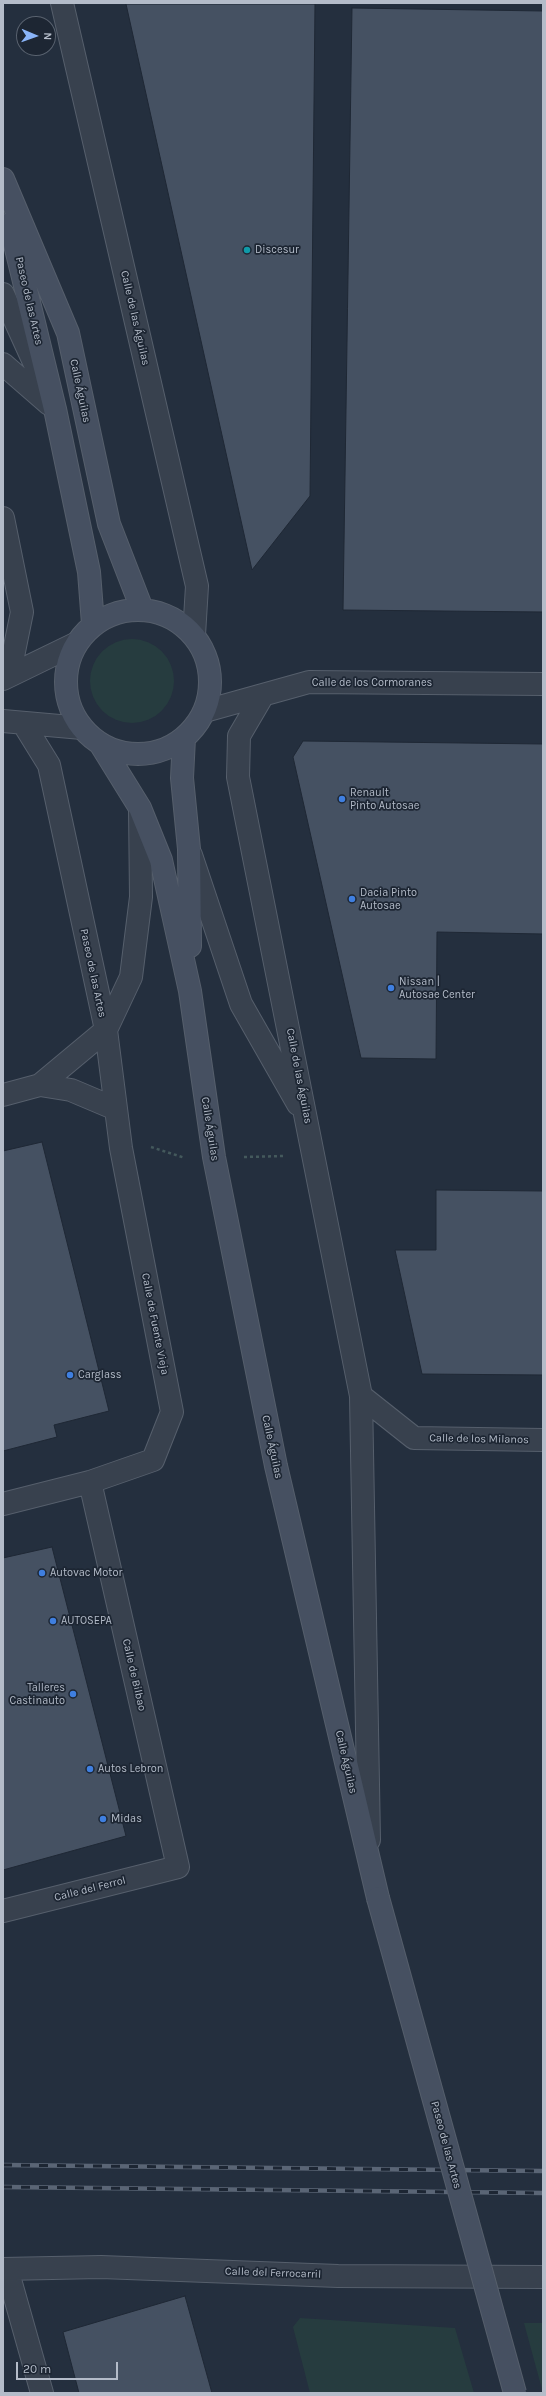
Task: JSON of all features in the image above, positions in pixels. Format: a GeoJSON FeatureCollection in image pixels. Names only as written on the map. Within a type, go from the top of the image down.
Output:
{"type":"FeatureCollection","features":[{"type":"Feature","properties":{"kind":"main road","name":"Calle Águilas"},"geometry":{"type":"LineString","coordinates":[[3,179],[68,333],[109,524],[142,609]]}},
{"type":"Feature","properties":{"kind":"main road","name":"Paseo de las Artes"},"geometry":{"type":"LineString","coordinates":[[3,193],[55,409],[89,572],[93,624]]}},
{"type":"Feature","properties":{"kind":"main road"},"geometry":{"type":"LineString","coordinates":[[101,745],[129,754],[155,753],[184,738],[205,710],[210,684],[207,658],[194,635],[168,615],[142,609],[114,612],[93,624],[75,644],[65,671],[69,705],[82,728],[101,745],[140,808],[161,860],[190,991]]}},
{"type":"Feature","properties":{"kind":"main road"},"geometry":{"type":"LineString","coordinates":[[184,738],[182,778],[189,849],[190,991]]}},
{"type":"Feature","properties":{"kind":"main road","name":"Calle Águilas"},"geometry":{"type":"LineString","coordinates":[[190,991],[214,1157],[276,1466],[378,1898]]}},
{"type":"Feature","properties":{"kind":"main road","name":"Paseo de las Artes"},"geometry":{"type":"LineString","coordinates":[[378,1898],[515,2393]]}},
{"type":"Feature","properties":{"kind":"street","name":"Calle de las Águilas"},"geometry":{"type":"LineString","coordinates":[[62,3],[197,586],[194,635]]}},
{"type":"Feature","properties":{"kind":"street","name":"Paseo de las Artes"},"geometry":{"type":"LineString","coordinates":[[3,294],[55,409]]}},
{"type":"Feature","properties":{"kind":"street"},"geometry":{"type":"LineString","coordinates":[[3,364],[55,409]]}},
{"type":"Feature","properties":{"kind":"street"},"geometry":{"type":"LineString","coordinates":[[3,518],[22,612],[6,677]]}},
{"type":"Feature","properties":{"kind":"street"},"geometry":{"type":"LineString","coordinates":[[6,677],[75,644]]}},
{"type":"Feature","properties":{"kind":"street","name":"Calle de los Cormoranes"},"geometry":{"type":"LineString","coordinates":[[205,710],[309,682],[543,684]]}},
{"type":"Feature","properties":{"kind":"street","name":"Calle de las Águilas"},"geometry":{"type":"LineString","coordinates":[[263,695],[239,736],[238,777],[315,1156],[361,1396],[370,1859]]}},
{"type":"Feature","properties":{"kind":"street","name":"Paseo de las Artes"},"geometry":{"type":"LineString","coordinates":[[13,722],[49,765],[106,1030]]}},
{"type":"Feature","properties":{"kind":"street"},"geometry":{"type":"LineString","coordinates":[[13,722],[82,728]]}},
{"type":"Feature","properties":{"kind":"street","name":"Paseo de las Artes"},"geometry":{"type":"LineString","coordinates":[[106,1030],[132,977],[141,897],[140,808]]}},
{"type":"Feature","properties":{"kind":"street"},"geometry":{"type":"LineString","coordinates":[[189,849],[241,1004],[308,1122]]}},
{"type":"Feature","properties":{"kind":"street"},"geometry":{"type":"LineString","coordinates":[[40,1085],[106,1030]]}},
{"type":"Feature","properties":{"kind":"street","name":"Calle de Fuente Vieja"},"geometry":{"type":"LineString","coordinates":[[3,1504],[90,1482],[153,1460],[172,1412],[121,1148],[106,1030]]}},
{"type":"Feature","properties":{"kind":"street"},"geometry":{"type":"LineString","coordinates":[[3,1095],[40,1085],[71,1090],[116,1109]]}},
{"type":"Feature","properties":{"kind":"street","name":"Calle de los Milanos"},"geometry":{"type":"LineString","coordinates":[[361,1396],[414,1438],[543,1440]]}},
{"type":"Feature","properties":{"kind":"street","name":"Calle de Bilbao"},"geometry":{"type":"LineString","coordinates":[[90,1482],[178,1868]]}},
{"type":"Feature","properties":{"kind":"street","name":"Calle del Ferrol"},"geometry":{"type":"LineString","coordinates":[[3,1910],[178,1868]]}},
{"type":"Feature","properties":{"kind":"street","name":"Calle del Ferrocarril"},"geometry":{"type":"LineString","coordinates":[[4,2270],[101,2267],[338,2276],[543,2277]]}},
{"type":"Feature","properties":{"kind":"street"},"geometry":{"type":"LineString","coordinates":[[4,2270],[42,2393]]}},
{"type":"Feature","properties":{"kind":"path"},"geometry":{"type":"LineString","coordinates":[[121,1148],[140,1144],[184,1158],[315,1156]]}},
{"type":"Feature","properties":{"kind":"green space"},"geometry":{"type":"Polygon","coordinates":[[[124,639],[140,639],[156,646],[167,657],[174,673],[174,689],[171,697],[162,711],[156,716],[140,723],[124,723],[108,716],[97,705],[90,689],[90,673],[97,657],[108,646],[124,639]]]}},
{"type":"Feature","properties":{"kind":"green space"},"geometry":{"type":"Polygon","coordinates":[[[300,2318],[455,2328],[474,2393],[310,2393],[293,2327],[300,2318]]]}},
{"type":"Feature","properties":{"kind":"green space"},"geometry":{"type":"Polygon","coordinates":[[[524,2323],[543,2323],[543,2393],[524,2323]]]}},
{"type":"Feature","properties":{"kind":"building","name":"Discesur"},"geometry":{"type":"Polygon","coordinates":[[[126,4],[315,4],[310,496],[252,570],[126,4]]]}},
{"type":"Feature","properties":{"kind":"building"},"geometry":{"type":"Polygon","coordinates":[[[352,8],[543,11],[543,612],[343,610],[352,8]]]}},
{"type":"Feature","properties":{"kind":"building"},"geometry":{"type":"Polygon","coordinates":[[[303,741],[543,744],[543,934],[437,932],[436,1059],[361,1058],[293,757],[303,741]]]}},
{"type":"Feature","properties":{"kind":"building"},"geometry":{"type":"Polygon","coordinates":[[[42,1142],[109,1411],[54,1425],[57,1437],[3,1451],[3,1151],[42,1142]]]}},
{"type":"Feature","properties":{"kind":"building"},"geometry":{"type":"Polygon","coordinates":[[[436,1190],[543,1191],[543,1375],[422,1374],[395,1250],[436,1250],[436,1190]]]}},
{"type":"Feature","properties":{"kind":"building"},"geometry":{"type":"Polygon","coordinates":[[[52,1547],[126,1836],[3,1870],[3,1558],[52,1547]]]}},
{"type":"Feature","properties":{"kind":"building"},"geometry":{"type":"Polygon","coordinates":[[[185,2296],[212,2393],[79,2393],[63,2332],[185,2296]]]}},
{"type":"Feature","properties":{"kind":"railway"},"geometry":{"type":"LineString","coordinates":[[3,2165],[543,2171]]}},
{"type":"Feature","properties":{"kind":"railway"},"geometry":{"type":"LineString","coordinates":[[3,2187],[543,2193]]}},
{"type":"Feature","properties":{"kind":"place","name":"Discesur"},"geometry":{"type":"Point","coordinates":[247,250]}},
{"type":"Feature","properties":{"kind":"place","name":"Renault Pinto Autosae"},"geometry":{"type":"Point","coordinates":[342,799]}},
{"type":"Feature","properties":{"kind":"place","name":"Dacia Pinto Autosae"},"geometry":{"type":"Point","coordinates":[352,899]}},
{"type":"Feature","properties":{"kind":"place","name":"Nissan | Autosae Center"},"geometry":{"type":"Point","coordinates":[391,988]}},
{"type":"Feature","properties":{"kind":"place","name":"Carglass"},"geometry":{"type":"Point","coordinates":[70,1375]}},
{"type":"Feature","properties":{"kind":"place","name":"Autovac Motor"},"geometry":{"type":"Point","coordinates":[42,1573]}},
{"type":"Feature","properties":{"kind":"place","name":"AUTOSEPA"},"geometry":{"type":"Point","coordinates":[53,1621]}},
{"type":"Feature","properties":{"kind":"place","name":"Talleres Castinauto"},"geometry":{"type":"Point","coordinates":[73,1694]}},
{"type":"Feature","properties":{"kind":"place","name":"Autos Lebron"},"geometry":{"type":"Point","coordinates":[90,1769]}},
{"type":"Feature","properties":{"kind":"place","name":"Midas"},"geometry":{"type":"Point","coordinates":[103,1819]}}]}
